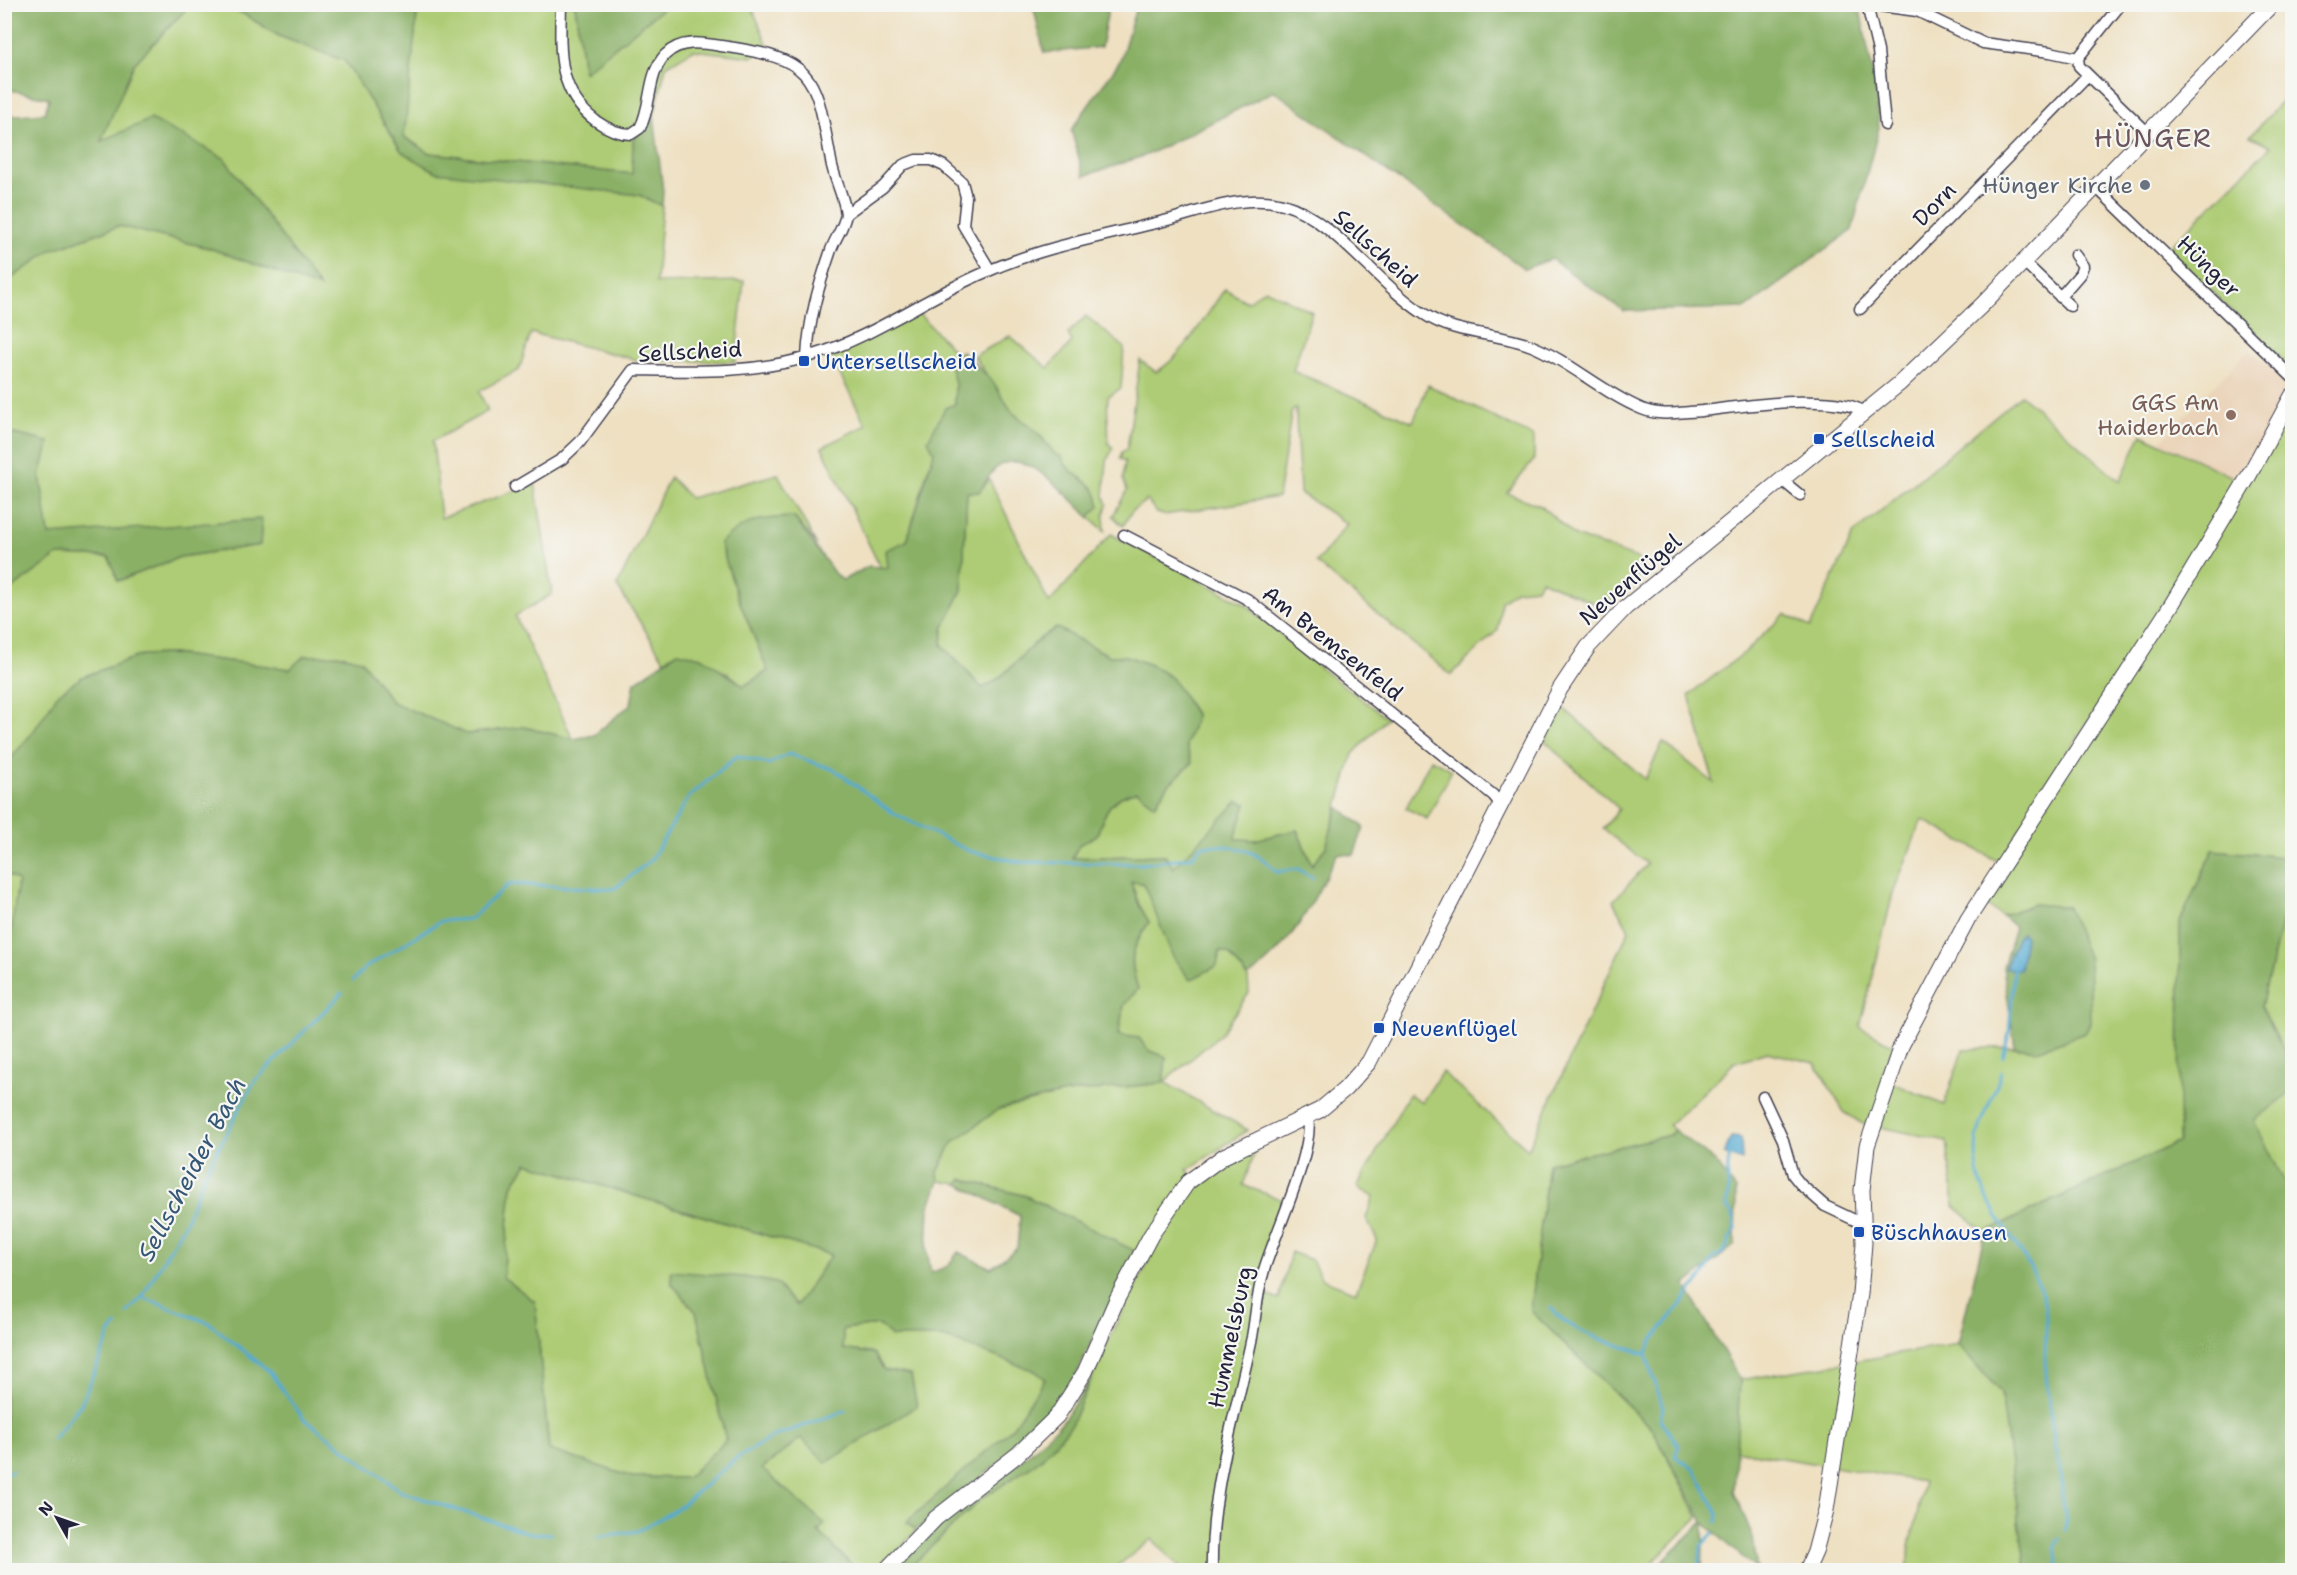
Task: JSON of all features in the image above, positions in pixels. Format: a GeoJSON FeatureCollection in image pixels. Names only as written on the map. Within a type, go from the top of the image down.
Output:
{"type":"FeatureCollection","features":[{"type":"Feature","properties":{"kind":"main road"},"geometry":{"type":"LineString","coordinates":[[1866,413],[1934,351],[2024,262],[2272,4]]}},
{"type":"Feature","properties":{"kind":"main road"},"geometry":{"type":"LineString","coordinates":[[1807,1570],[1821,1531],[1856,1324],[1863,1265],[1864,1162],[1874,1120],[1902,1046],[1968,919],[2172,604],[2247,479],[2292,396]]}},
{"type":"Feature","properties":{"kind":"main road","name":"Neuenflügel"},"geometry":{"type":"LineString","coordinates":[[886,1570],[928,1525],[1023,1450],[1057,1416],[1085,1372],[1122,1290],[1173,1201],[1201,1172],[1224,1156],[1308,1118],[1345,1089],[1376,1051],[1560,689],[1595,638],[1646,590],[1866,413]]}},
{"type":"Feature","properties":{"kind":"street"},"geometry":{"type":"LineString","coordinates":[[561,4],[560,52],[562,76],[567,88],[591,117],[604,126],[625,134],[636,132],[640,128],[658,65],[674,48],[697,43],[735,48],[788,62],[812,82],[820,100],[832,169],[846,214]]}},
{"type":"Feature","properties":{"kind":"street"},"geometry":{"type":"LineString","coordinates":[[2121,4],[2078,58],[2079,66],[2148,133]]}},
{"type":"Feature","properties":{"kind":"street"},"geometry":{"type":"LineString","coordinates":[[1885,125],[1878,51],[1866,5],[1917,11],[1978,42],[2078,58]]}},
{"type":"Feature","properties":{"kind":"street","name":"Dorn"},"geometry":{"type":"LineString","coordinates":[[1860,309],[2088,75]]}},
{"type":"Feature","properties":{"kind":"street"},"geometry":{"type":"LineString","coordinates":[[807,357],[812,311],[831,249],[846,214],[884,187],[903,165],[916,160],[931,160],[944,166],[962,182],[966,197],[963,219],[965,231],[990,270]]}},
{"type":"Feature","properties":{"kind":"street","name":"Hünger"},"geometry":{"type":"LineString","coordinates":[[2096,187],[2292,377]]}},
{"type":"Feature","properties":{"kind":"street","name":"Sellscheid"},"geometry":{"type":"LineString","coordinates":[[515,487],[562,459],[580,442],[633,370],[740,370],[807,357],[885,325],[990,270],[1047,251],[1223,205],[1254,201],[1273,202],[1295,208],[1312,218],[1383,282],[1430,318],[1457,329],[1536,348],[1642,409],[1672,413],[1826,402],[1852,405],[1866,413]]}},
{"type":"Feature","properties":{"kind":"street"},"geometry":{"type":"LineString","coordinates":[[2060,297],[2080,274],[2083,266],[2075,255]]}},
{"type":"Feature","properties":{"kind":"street"},"geometry":{"type":"LineString","coordinates":[[2024,262],[2070,306]]}},
{"type":"Feature","properties":{"kind":"street"},"geometry":{"type":"LineString","coordinates":[[1783,481],[1800,495]]}},
{"type":"Feature","properties":{"kind":"street","name":"Am Bremsenfeld"},"geometry":{"type":"LineString","coordinates":[[1124,535],[1247,599],[1493,795],[1501,805]]}},
{"type":"Feature","properties":{"kind":"street"},"geometry":{"type":"LineString","coordinates":[[1763,1097],[1783,1140],[1793,1175],[1825,1206],[1863,1224]]}},
{"type":"Feature","properties":{"kind":"street","name":"Hummelsburg"},"geometry":{"type":"LineString","coordinates":[[1212,1570],[1212,1545],[1223,1456],[1252,1336],[1260,1283],[1305,1148],[1309,1131],[1308,1118]]}},
{"type":"Feature","properties":{"kind":"shaded area","name":"GGS Am Haiderbach"},"geometry":{"type":"Polygon","coordinates":[[[2249,350],[2288,381],[2290,386],[2241,481],[2161,441],[2249,350]]]}},
{"type":"Feature","properties":{"kind":"green space"},"geometry":{"type":"Polygon","coordinates":[[[5,4],[190,5],[134,64],[101,141],[151,119],[224,158],[320,288],[209,248],[119,226],[51,250],[5,283],[5,116],[45,113],[49,98],[5,89],[5,4]]]}},
{"type":"Feature","properties":{"kind":"green space"},"geometry":{"type":"Polygon","coordinates":[[[575,4],[667,4],[667,5],[584,72],[575,4]]]}},
{"type":"Feature","properties":{"kind":"green space"},"geometry":{"type":"Polygon","coordinates":[[[1137,4],[1849,5],[1860,10],[1876,88],[1879,128],[1852,230],[1746,308],[1624,311],[1551,259],[1525,269],[1274,91],[1149,154],[1084,176],[1071,130],[1120,61],[1137,4]]]}},
{"type":"Feature","properties":{"kind":"green space"},"geometry":{"type":"Polygon","coordinates":[[[190,5],[220,5],[242,13],[279,36],[345,61],[402,152],[639,195],[662,206],[656,283],[744,281],[735,362],[637,360],[531,333],[519,370],[479,391],[488,411],[433,441],[441,518],[535,483],[552,594],[515,616],[573,739],[524,727],[466,734],[392,702],[361,660],[290,669],[172,654],[142,655],[82,677],[5,765],[5,594],[58,555],[109,557],[118,581],[180,557],[260,545],[261,519],[49,536],[40,475],[49,442],[5,432],[5,283],[51,250],[119,226],[209,248],[318,287],[100,142],[134,64],[190,5]]]}},
{"type":"Feature","properties":{"kind":"green space"},"geometry":{"type":"Polygon","coordinates":[[[220,5],[418,5],[404,137],[429,153],[632,174],[633,140],[654,116],[663,191],[662,206],[639,195],[436,172],[402,152],[345,61],[279,36],[242,13],[220,5]]]}},
{"type":"Feature","properties":{"kind":"green space"},"geometry":{"type":"Polygon","coordinates":[[[418,5],[575,5],[584,72],[667,5],[751,5],[768,46],[752,57],[693,50],[666,66],[654,116],[633,140],[633,174],[429,153],[404,137],[418,5]]]}},
{"type":"Feature","properties":{"kind":"green space"},"geometry":{"type":"Polygon","coordinates":[[[1033,5],[1109,5],[1101,47],[1044,53],[1033,5]]]}},
{"type":"Feature","properties":{"kind":"green space"},"geometry":{"type":"Polygon","coordinates":[[[2292,91],[2292,370],[2168,249],[2271,146],[2250,136],[2292,91]]]}},
{"type":"Feature","properties":{"kind":"green space"},"geometry":{"type":"Polygon","coordinates":[[[1225,289],[1247,302],[1265,289],[1312,312],[1293,371],[1413,422],[1428,385],[1534,437],[1534,460],[1507,493],[1541,506],[1575,536],[1637,558],[1644,571],[1603,607],[1541,580],[1537,588],[1516,590],[1501,602],[1498,630],[1451,675],[1316,563],[1347,524],[1300,493],[1296,408],[1292,410],[1278,497],[1164,515],[1157,513],[1147,500],[1132,511],[1123,526],[1113,516],[1127,490],[1123,480],[1125,461],[1120,459],[1122,452],[1127,449],[1140,360],[1156,372],[1166,365],[1194,334],[1225,289]]]}},
{"type":"Feature","properties":{"kind":"green space"},"geometry":{"type":"Polygon","coordinates":[[[919,314],[957,354],[949,360],[955,383],[955,404],[928,469],[907,541],[888,569],[880,567],[822,447],[866,425],[830,355],[919,314]]]}},
{"type":"Feature","properties":{"kind":"green space"},"geometry":{"type":"Polygon","coordinates":[[[1086,316],[1124,347],[1121,388],[1108,397],[1108,443],[1113,448],[1107,461],[1104,496],[1107,505],[1104,516],[1105,531],[1089,517],[1100,506],[1094,490],[1071,471],[1062,457],[1055,454],[1037,432],[1012,412],[974,356],[1010,336],[1048,368],[1072,342],[1068,334],[1086,316]]]}},
{"type":"Feature","properties":{"kind":"green space"},"geometry":{"type":"Polygon","coordinates":[[[962,351],[993,382],[1012,412],[1037,432],[1055,454],[1062,457],[1071,471],[1093,488],[1100,506],[1089,517],[1058,486],[1032,467],[1019,462],[1007,463],[995,469],[979,492],[967,492],[962,590],[943,629],[942,645],[982,688],[1003,675],[1037,641],[1057,628],[1110,656],[1127,656],[1153,666],[1172,678],[1196,716],[1186,745],[1192,763],[1166,787],[1155,805],[1137,791],[1120,797],[1106,812],[1097,835],[1080,844],[1072,858],[1165,855],[1173,868],[1238,801],[1246,804],[1235,839],[1255,840],[1297,830],[1312,865],[1326,847],[1338,807],[1364,827],[1354,855],[1337,854],[1310,906],[1290,937],[1264,965],[1248,977],[1228,953],[1220,951],[1217,966],[1190,980],[1173,957],[1143,883],[1131,882],[1139,905],[1149,922],[1133,954],[1133,969],[1138,989],[1124,1005],[1118,1035],[1139,1038],[1148,1050],[1166,1057],[1163,1083],[1065,1093],[999,1109],[952,1143],[938,1172],[939,1181],[929,1208],[927,1251],[931,1273],[948,1266],[958,1252],[991,1268],[1017,1248],[1020,1216],[958,1184],[962,1179],[1026,1196],[1135,1251],[1068,1392],[1025,1442],[916,1530],[907,1522],[1012,1428],[1045,1379],[1035,1371],[943,1337],[892,1337],[879,1325],[843,1329],[843,1349],[874,1354],[884,1370],[911,1375],[917,1406],[826,1463],[801,1438],[762,1469],[825,1524],[818,1531],[857,1570],[5,1570],[4,986],[18,881],[5,873],[5,765],[33,732],[58,694],[82,677],[142,655],[172,654],[290,669],[304,656],[341,655],[361,660],[392,702],[467,734],[524,727],[573,739],[594,735],[631,704],[635,682],[678,652],[702,657],[744,686],[768,671],[737,595],[720,543],[738,529],[754,521],[794,517],[835,574],[843,580],[869,566],[888,568],[886,550],[907,541],[934,452],[928,440],[945,408],[955,404],[955,383],[949,359],[962,351]],[[527,1163],[512,1186],[503,1277],[535,1302],[549,1450],[632,1477],[687,1478],[726,1440],[696,1312],[672,1284],[671,1271],[745,1277],[776,1283],[796,1306],[831,1255],[527,1163]]]}},
{"type":"Feature","properties":{"kind":"green space"},"geometry":{"type":"Polygon","coordinates":[[[2021,395],[2120,481],[2142,434],[2241,481],[1999,862],[1922,819],[1893,893],[1860,1027],[1894,1045],[1882,1074],[1895,1084],[1944,1105],[1963,1049],[2015,1047],[2037,1050],[2085,1033],[2091,1020],[2034,904],[2002,916],[1984,904],[2292,406],[2292,858],[2213,850],[2180,922],[2180,1142],[1985,1232],[1954,1206],[1947,1141],[1861,1123],[1844,1112],[1815,1063],[1767,1052],[1735,1062],[1669,1125],[1674,1130],[1670,1135],[1548,1163],[1531,1311],[1653,1430],[1698,1517],[1645,1570],[1182,1570],[1152,1539],[1112,1570],[907,1570],[980,1500],[1040,1460],[1070,1427],[1115,1326],[1150,1259],[1026,1196],[962,1179],[958,1184],[939,1181],[938,1172],[952,1143],[999,1109],[1065,1093],[1163,1083],[1166,1057],[1148,1050],[1139,1038],[1118,1035],[1124,1005],[1138,989],[1132,962],[1133,954],[1149,922],[1139,905],[1131,882],[1143,883],[1153,904],[1219,951],[1228,953],[1248,977],[1249,993],[1220,1035],[1164,1082],[1248,1130],[1187,1170],[1201,1184],[1230,1163],[1256,1149],[1243,1185],[1285,1201],[1261,1293],[1279,1300],[1291,1252],[1312,1260],[1322,1279],[1356,1292],[1377,1240],[1366,1218],[1374,1197],[1357,1187],[1409,1094],[1422,1102],[1442,1072],[1528,1149],[1629,930],[1613,901],[1647,864],[1603,829],[1619,809],[1545,741],[1562,707],[1645,779],[1663,742],[1714,783],[1689,695],[1744,653],[1785,614],[1810,627],[1854,533],[2021,395]]]}},
{"type":"Feature","properties":{"kind":"green space"},"geometry":{"type":"Polygon","coordinates":[[[5,432],[49,442],[40,475],[49,535],[262,519],[260,545],[180,557],[118,581],[109,557],[58,555],[5,594],[5,432]]]}},
{"type":"Feature","properties":{"kind":"green space"},"geometry":{"type":"Polygon","coordinates":[[[778,474],[817,545],[794,517],[720,543],[737,595],[768,671],[744,686],[729,674],[678,652],[664,660],[617,586],[670,477],[690,498],[778,474]]]}},
{"type":"Feature","properties":{"kind":"green space"},"geometry":{"type":"Polygon","coordinates":[[[989,479],[1049,603],[1111,534],[1245,604],[1324,671],[1387,718],[1353,754],[1326,847],[1312,865],[1297,830],[1255,840],[1234,839],[1246,805],[1172,868],[1165,855],[1071,858],[1080,844],[1097,835],[1106,812],[1120,797],[1137,791],[1155,805],[1166,787],[1192,763],[1186,745],[1196,715],[1172,678],[1153,666],[1127,656],[1110,656],[1057,628],[1036,641],[1002,675],[982,688],[942,645],[943,629],[962,590],[967,492],[979,492],[989,479]]]}},
{"type":"Feature","properties":{"kind":"green space"},"geometry":{"type":"Polygon","coordinates":[[[1431,759],[1452,770],[1427,819],[1406,808],[1431,759]]]}},
{"type":"Feature","properties":{"kind":"green space"},"geometry":{"type":"Polygon","coordinates":[[[2213,850],[2292,858],[2292,881],[2261,1006],[2292,1066],[2292,1091],[2254,1121],[2292,1197],[2292,1566],[2281,1570],[2026,1570],[2001,1393],[1958,1344],[1985,1232],[2179,1142],[2180,922],[2213,850]]]}},
{"type":"Feature","properties":{"kind":"green space"},"geometry":{"type":"Polygon","coordinates":[[[5,873],[18,880],[5,986],[5,873]]]}},
{"type":"Feature","properties":{"kind":"green space"},"geometry":{"type":"Polygon","coordinates":[[[2292,881],[2292,1066],[2261,1006],[2292,881]]]}},
{"type":"Feature","properties":{"kind":"green space"},"geometry":{"type":"Polygon","coordinates":[[[2034,904],[2068,907],[2089,959],[2091,1020],[2085,1033],[2037,1050],[2015,1047],[2003,967],[2015,927],[2002,916],[2034,904]]]}},
{"type":"Feature","properties":{"kind":"green space"},"geometry":{"type":"Polygon","coordinates":[[[2292,1091],[2292,1197],[2253,1121],[2292,1091]]]}},
{"type":"Feature","properties":{"kind":"green space"},"geometry":{"type":"Polygon","coordinates":[[[1674,1130],[1716,1162],[1736,1190],[1735,1245],[1685,1285],[1740,1380],[1734,1492],[1753,1537],[1757,1570],[1704,1523],[1702,1570],[1653,1570],[1703,1522],[1653,1430],[1531,1311],[1548,1163],[1670,1135],[1674,1130]]]}},
{"type":"Feature","properties":{"kind":"green space"},"geometry":{"type":"Polygon","coordinates":[[[527,1163],[831,1255],[796,1306],[672,1284],[696,1312],[726,1440],[687,1478],[632,1477],[549,1450],[535,1302],[503,1277],[512,1186],[527,1163]]]}},
{"type":"Feature","properties":{"kind":"green space"},"geometry":{"type":"Polygon","coordinates":[[[879,1325],[892,1337],[943,1337],[1035,1371],[1046,1379],[1013,1428],[907,1522],[916,1530],[881,1570],[857,1570],[818,1531],[824,1523],[761,1469],[801,1438],[911,1376],[884,1370],[874,1354],[842,1349],[843,1329],[879,1325]]]}},
{"type":"Feature","properties":{"kind":"green space"},"geometry":{"type":"Polygon","coordinates":[[[1958,1344],[2001,1393],[2026,1570],[1908,1570],[1908,1556],[1924,1482],[1735,1450],[1740,1380],[1958,1344]]]}},
{"type":"Feature","properties":{"kind":"green space"},"geometry":{"type":"Polygon","coordinates":[[[1091,1379],[1070,1427],[1040,1460],[980,1500],[907,1570],[892,1570],[924,1538],[1032,1451],[1062,1422],[1091,1379]]]}},
{"type":"Feature","properties":{"kind":"water"},"geometry":{"type":"Polygon","coordinates":[[[2022,933],[2025,937],[2020,970],[2005,968],[2017,938],[2022,933]]]}},
{"type":"Feature","properties":{"kind":"water"},"geometry":{"type":"Polygon","coordinates":[[[1731,1137],[1741,1138],[1742,1161],[1724,1154],[1731,1137]]]}},
{"type":"Feature","properties":{"kind":"waterway","name":"Sellscheider Bach"},"geometry":{"type":"LineString","coordinates":[[353,981],[365,968],[441,921],[470,919],[509,884],[614,889],[651,860],[689,797],[737,756],[769,764],[789,754],[835,770],[893,813],[969,851],[1020,862],[1142,864],[1192,857],[1201,846],[1222,846],[1251,853],[1269,864],[1276,872],[1298,869],[1313,878]]}},
{"type":"Feature","properties":{"kind":"waterway"},"geometry":{"type":"LineString","coordinates":[[2003,1057],[2009,1033],[2014,969]]}},
{"type":"Feature","properties":{"kind":"waterway","name":"Sellscheider Bach"},"geometry":{"type":"LineString","coordinates":[[127,1313],[142,1297],[184,1225],[205,1173],[254,1082],[342,993]]}},
{"type":"Feature","properties":{"kind":"waterway"},"geometry":{"type":"LineString","coordinates":[[2001,1071],[1979,1130],[1977,1162],[1981,1183],[1989,1202],[2034,1275],[2044,1303],[2047,1388],[2062,1480],[2065,1530]]}},
{"type":"Feature","properties":{"kind":"waterway"},"geometry":{"type":"LineString","coordinates":[[1717,1522],[1718,1514],[1695,1470],[1675,1456],[1679,1446],[1660,1420],[1663,1408],[1646,1354],[1652,1341],[1703,1276],[1713,1258],[1724,1252],[1735,1229],[1733,1214],[1726,1205],[1730,1156]]}},
{"type":"Feature","properties":{"kind":"waterway"},"geometry":{"type":"LineString","coordinates":[[142,1297],[209,1323],[269,1371],[303,1418],[402,1492],[529,1533],[551,1534]]}},
{"type":"Feature","properties":{"kind":"waterway"},"geometry":{"type":"LineString","coordinates":[[1551,1308],[1559,1317],[1581,1331],[1645,1354]]}},
{"type":"Feature","properties":{"kind":"waterway","name":"Sellscheider Bach"},"geometry":{"type":"LineString","coordinates":[[53,1439],[81,1404],[110,1334],[117,1325]]}},
{"type":"Feature","properties":{"kind":"waterway"},"geometry":{"type":"LineString","coordinates":[[597,1537],[638,1531],[677,1509],[736,1459],[772,1437],[845,1411]]}},
{"type":"Feature","properties":{"kind":"waterway","name":"Sellscheider Bach"},"geometry":{"type":"LineString","coordinates":[[4,1474],[12,1471]]}},
{"type":"Feature","properties":{"kind":"waterway"},"geometry":{"type":"LineString","coordinates":[[1699,1570],[1701,1546],[1713,1533]]}},
{"type":"Feature","properties":{"kind":"waterway"},"geometry":{"type":"LineString","coordinates":[[2056,1570],[2058,1558],[2055,1548],[2059,1538]]}},
{"type":"Feature","properties":{"kind":"place","name":"Hünger Kirche"},"geometry":{"type":"Point","coordinates":[2145,185]}},
{"type":"Feature","properties":{"kind":"place","name":"Untersellscheid"},"geometry":{"type":"Point","coordinates":[804,361]}},
{"type":"Feature","properties":{"kind":"place","name":"GGS Am Haiderbach"},"geometry":{"type":"Point","coordinates":[2231,415]}},
{"type":"Feature","properties":{"kind":"place","name":"Sellscheid"},"geometry":{"type":"Point","coordinates":[1819,439]}},
{"type":"Feature","properties":{"kind":"place","name":"Neuenflügel"},"geometry":{"type":"Point","coordinates":[1379,1028]}},
{"type":"Feature","properties":{"kind":"place","name":"Büschhausen"},"geometry":{"type":"Point","coordinates":[1859,1232]}},
{"type":"Feature","properties":{"kind":"district","name":"HÜNGER"},"geometry":{"type":"Point","coordinates":[2153,138]}}]}
